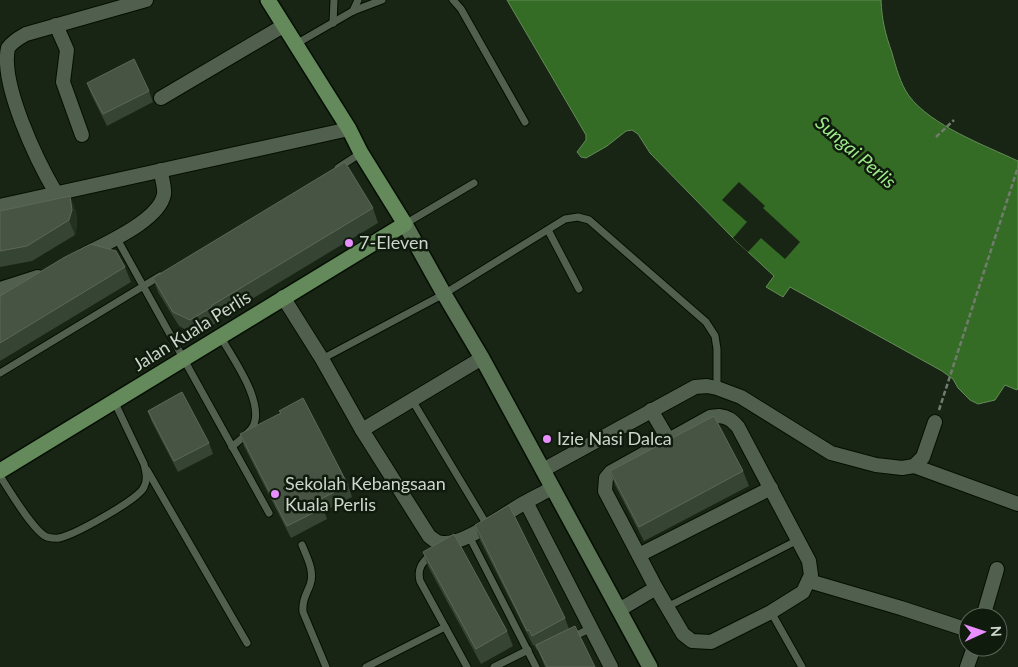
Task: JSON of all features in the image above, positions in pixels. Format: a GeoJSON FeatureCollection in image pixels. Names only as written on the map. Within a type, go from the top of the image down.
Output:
{"type":"FeatureCollection","features":[{"type":"Feature","properties":{"kind":"main road"},"geometry":{"type":"LineString","coordinates":[[268,0],[405,224],[482,358],[650,667]]}},
{"type":"Feature","properties":{"kind":"main road","name":"Jalan Kuala Perlis"},"geometry":{"type":"LineString","coordinates":[[0,470],[405,224]]}},
{"type":"Feature","properties":{"kind":"street"},"geometry":{"type":"LineString","coordinates":[[56,193],[5,100],[1,78],[3,56],[14,40],[26,34],[146,0]]}},
{"type":"Feature","properties":{"kind":"street"},"geometry":{"type":"LineString","coordinates":[[56,25],[67,50],[63,82],[82,135]]}},
{"type":"Feature","properties":{"kind":"street"},"geometry":{"type":"LineString","coordinates":[[161,98],[283,26]]}},
{"type":"Feature","properties":{"kind":"street"},"geometry":{"type":"LineString","coordinates":[[0,206],[56,193],[70,195],[160,170],[348,129]]}},
{"type":"Feature","properties":{"kind":"street"},"geometry":{"type":"LineString","coordinates":[[68,263],[116,238],[147,219],[154,212],[164,194],[160,170]]}},
{"type":"Feature","properties":{"kind":"street"},"geometry":{"type":"LineString","coordinates":[[0,289],[54,271]]}},
{"type":"Feature","properties":{"kind":"street"},"geometry":{"type":"LineString","coordinates":[[283,297],[322,359],[362,430],[429,536],[435,541],[442,543],[451,542],[469,536],[552,488]]}},
{"type":"Feature","properties":{"kind":"street"},"geometry":{"type":"LineString","coordinates":[[362,430],[482,358]]}},
{"type":"Feature","properties":{"kind":"street"},"geometry":{"type":"LineString","coordinates":[[543,470],[695,387],[707,386],[718,388],[742,398],[831,453],[876,465],[902,468],[914,466],[1018,504]]}},
{"type":"Feature","properties":{"kind":"street"},"geometry":{"type":"LineString","coordinates":[[651,410],[668,439]]}},
{"type":"Feature","properties":{"kind":"street"},"geometry":{"type":"LineString","coordinates":[[725,416],[738,427],[771,488],[809,561],[811,569],[809,581],[803,592],[771,612],[711,642],[700,643],[692,641],[683,634],[656,588],[605,491],[604,483],[611,472],[668,439],[710,417],[725,416]]}},
{"type":"Feature","properties":{"kind":"street"},"geometry":{"type":"LineString","coordinates":[[914,466],[923,457],[935,422]]}},
{"type":"Feature","properties":{"kind":"street"},"geometry":{"type":"LineString","coordinates":[[639,555],[771,488]]}},
{"type":"Feature","properties":{"kind":"street"},"geometry":{"type":"LineString","coordinates":[[526,502],[611,667]]}},
{"type":"Feature","properties":{"kind":"street"},"geometry":{"type":"LineString","coordinates":[[986,607],[997,570]]}},
{"type":"Feature","properties":{"kind":"street"},"geometry":{"type":"LineString","coordinates":[[809,581],[958,627]]}},
{"type":"Feature","properties":{"kind":"street"},"geometry":{"type":"LineString","coordinates":[[619,610],[656,588]]}},
{"type":"Feature","properties":{"kind":"lane"},"geometry":{"type":"LineString","coordinates":[[333,23],[334,0]]}},
{"type":"Feature","properties":{"kind":"lane"},"geometry":{"type":"LineString","coordinates":[[353,11],[358,0]]}},
{"type":"Feature","properties":{"kind":"lane"},"geometry":{"type":"LineString","coordinates":[[295,45],[353,11],[382,0]]}},
{"type":"Feature","properties":{"kind":"lane"},"geometry":{"type":"LineString","coordinates":[[453,0],[461,9],[525,122]]}},
{"type":"Feature","properties":{"kind":"lane"},"geometry":{"type":"LineString","coordinates":[[328,174],[361,153]]}},
{"type":"Feature","properties":{"kind":"lane"},"geometry":{"type":"LineString","coordinates":[[405,224],[474,183]]}},
{"type":"Feature","properties":{"kind":"lane"},"geometry":{"type":"LineString","coordinates":[[322,359],[444,294],[570,217],[578,216],[589,220],[706,322],[715,336],[718,388]]}},
{"type":"Feature","properties":{"kind":"lane"},"geometry":{"type":"LineString","coordinates":[[548,230],[579,289]]}},
{"type":"Feature","properties":{"kind":"lane"},"geometry":{"type":"LineString","coordinates":[[116,238],[269,513]]}},
{"type":"Feature","properties":{"kind":"lane"},"geometry":{"type":"LineString","coordinates":[[0,373],[168,271]]}},
{"type":"Feature","properties":{"kind":"lane"},"geometry":{"type":"LineString","coordinates":[[220,336],[244,378],[256,408],[256,416],[252,427],[232,447]]}},
{"type":"Feature","properties":{"kind":"lane"},"geometry":{"type":"LineString","coordinates":[[412,400],[487,526]]}},
{"type":"Feature","properties":{"kind":"lane"},"geometry":{"type":"LineString","coordinates":[[114,401],[144,464],[247,643]]}},
{"type":"Feature","properties":{"kind":"lane"},"geometry":{"type":"LineString","coordinates":[[0,476],[32,522],[46,536],[60,538],[76,531],[139,495],[144,488],[146,480],[144,464]]}},
{"type":"Feature","properties":{"kind":"lane"},"geometry":{"type":"LineString","coordinates":[[469,536],[536,667]]}},
{"type":"Feature","properties":{"kind":"lane"},"geometry":{"type":"LineString","coordinates":[[667,607],[799,540]]}},
{"type":"Feature","properties":{"kind":"lane"},"geometry":{"type":"LineString","coordinates":[[442,543],[421,564],[418,575],[420,582],[467,667]]}},
{"type":"Feature","properties":{"kind":"lane"},"geometry":{"type":"LineString","coordinates":[[302,545],[310,564],[312,575],[311,583],[302,603],[303,612],[326,667]]}},
{"type":"Feature","properties":{"kind":"lane"},"geometry":{"type":"LineString","coordinates":[[771,612],[802,667]]}},
{"type":"Feature","properties":{"kind":"lane"},"geometry":{"type":"LineString","coordinates":[[366,667],[445,627]]}},
{"type":"Feature","properties":{"kind":"lane"},"geometry":{"type":"LineString","coordinates":[[566,641],[591,628]]}},
{"type":"Feature","properties":{"kind":"lane"},"geometry":{"type":"LineString","coordinates":[[494,667],[528,650]]}},
{"type":"Feature","properties":{"kind":"lane"},"geometry":{"type":"LineString","coordinates":[[532,659],[540,655]]}},
{"type":"Feature","properties":{"kind":"path"},"geometry":{"type":"LineString","coordinates":[[936,137],[954,120]]}},
{"type":"Feature","properties":{"kind":"path"},"geometry":{"type":"LineString","coordinates":[[935,422],[1018,166]]}},
{"type":"Feature","properties":{"kind":"water","name":"Sungai Perlis"},"geometry":{"type":"Polygon","coordinates":[[[507,0],[881,0],[887,39],[903,86],[909,96],[931,117],[945,126],[1018,161],[1017,390],[1005,385],[995,400],[978,404],[970,400],[958,388],[953,379],[942,371],[790,287],[783,297],[766,287],[774,276],[733,238],[650,153],[638,134],[632,130],[626,131],[607,146],[586,158],[581,157],[577,152],[586,140],[586,135],[507,0]]]}},
{"type":"Feature","properties":{"kind":"pier"},"geometry":{"type":"Polygon","coordinates":[[[739,182],[765,206],[763,208],[800,242],[785,259],[761,238],[748,252],[733,238],[747,222],[722,200],[739,182]]]}},
{"type":"Feature","properties":{"kind":"building"},"geometry":{"type":"Polygon","coordinates":[[[134,59],[149,91],[103,114],[87,83],[134,59]]]}},
{"type":"Feature","properties":{"kind":"building"},"geometry":{"type":"Polygon","coordinates":[[[345,162],[373,208],[190,320],[173,312],[153,278],[345,162]]]}},
{"type":"Feature","properties":{"kind":"building"},"geometry":{"type":"Polygon","coordinates":[[[70,196],[72,210],[69,220],[27,246],[0,251],[0,211],[70,196]]]}},
{"type":"Feature","properties":{"kind":"building"},"geometry":{"type":"Polygon","coordinates":[[[91,244],[116,251],[125,267],[0,343],[0,296],[65,257],[91,244]]]}},
{"type":"Feature","properties":{"kind":"building"},"geometry":{"type":"Polygon","coordinates":[[[182,392],[209,443],[174,461],[148,411],[182,392]]]}},
{"type":"Feature","properties":{"kind":"building"},"geometry":{"type":"Polygon","coordinates":[[[303,398],[348,485],[319,500],[323,508],[287,526],[240,434],[281,413],[279,411],[303,398]]]}},
{"type":"Feature","properties":{"kind":"building"},"geometry":{"type":"Polygon","coordinates":[[[714,416],[743,471],[639,527],[610,471],[714,416]]]}},
{"type":"Feature","properties":{"kind":"building"},"geometry":{"type":"Polygon","coordinates":[[[509,505],[565,618],[532,636],[529,630],[527,631],[475,525],[509,505]]]}},
{"type":"Feature","properties":{"kind":"building"},"geometry":{"type":"Polygon","coordinates":[[[454,534],[507,631],[476,649],[423,552],[454,534]]]}},
{"type":"Feature","properties":{"kind":"building"},"geometry":{"type":"Polygon","coordinates":[[[575,626],[595,667],[547,667],[536,645],[575,626]]]}},
{"type":"Feature","properties":{"kind":"place","name":"7-Eleven"},"geometry":{"type":"Point","coordinates":[349,243]}},
{"type":"Feature","properties":{"kind":"place","name":"Izie Nasi Dalca"},"geometry":{"type":"Point","coordinates":[547,439]}},
{"type":"Feature","properties":{"kind":"place","name":"Sekolah Kebangsaan Kuala Perlis"},"geometry":{"type":"Point","coordinates":[275,494]}}]}
